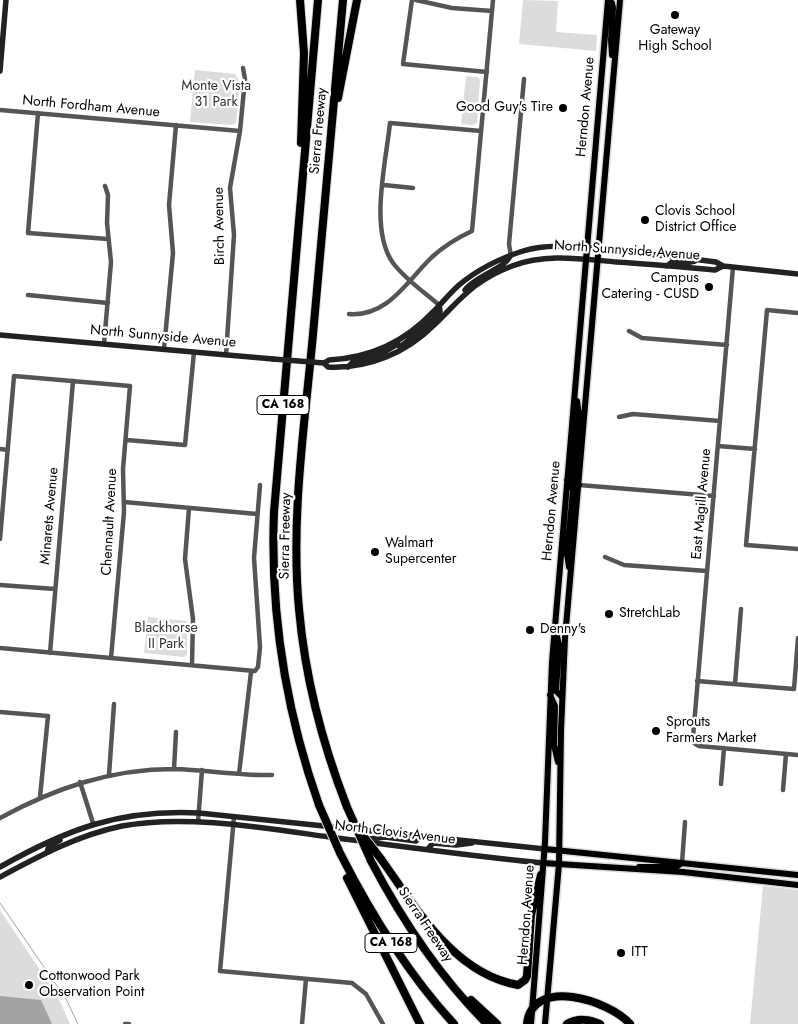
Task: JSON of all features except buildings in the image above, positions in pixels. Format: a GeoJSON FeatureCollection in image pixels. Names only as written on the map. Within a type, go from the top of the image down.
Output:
{"type":"FeatureCollection","features":[{"type":"Feature","properties":{"kind":"highway"},"geometry":{"type":"LineString","coordinates":[[300,0],[304,53],[300,218]]}},
{"type":"Feature","properties":{"kind":"highway","name":"Sierra Freeway"},"geometry":{"type":"LineString","coordinates":[[318,0],[274,512],[274,593],[278,638],[290,708],[299,745],[319,805],[340,853],[386,936],[426,992],[454,1024]]}},
{"type":"Feature","properties":{"kind":"highway","name":"Sierra Freeway"},"geometry":{"type":"LineString","coordinates":[[343,0],[298,520],[297,563],[302,637],[313,700],[324,740],[347,807],[371,861],[404,919],[445,976],[487,1024]]}},
{"type":"Feature","properties":{"kind":"highway"},"geometry":{"type":"LineString","coordinates":[[332,124],[357,0]]}},
{"type":"Feature","properties":{"kind":"highway"},"geometry":{"type":"LineString","coordinates":[[355,825],[436,933],[460,956],[478,969],[518,985],[527,976],[531,915],[541,875]]}},
{"type":"Feature","properties":{"kind":"highway"},"geometry":{"type":"LineString","coordinates":[[340,853],[345,874],[420,1024]]}},
{"type":"Feature","properties":{"kind":"highway"},"geometry":{"type":"LineString","coordinates":[[445,976],[497,1024]]}},
{"type":"Feature","properties":{"kind":"highway"},"geometry":{"type":"LineString","coordinates":[[527,1024],[532,1007],[548,996],[575,998],[601,1004],[613,1009],[630,1024]]}},
{"type":"Feature","properties":{"kind":"highway"},"geometry":{"type":"LineString","coordinates":[[567,1024],[579,1020],[593,1020],[600,1024]]}},
{"type":"Feature","properties":{"kind":"main road"},"geometry":{"type":"LineString","coordinates":[[0,71],[6,0]]}},
{"type":"Feature","properties":{"kind":"main road"},"geometry":{"type":"LineString","coordinates":[[608,0],[614,8],[611,40],[614,68]]}},
{"type":"Feature","properties":{"kind":"main road","name":"Herndon Avenue"},"geometry":{"type":"LineString","coordinates":[[531,1024],[541,875],[545,849],[550,694],[555,624],[608,0]]}},
{"type":"Feature","properties":{"kind":"main road","name":"Herndon Avenue"},"geometry":{"type":"LineString","coordinates":[[546,1024],[559,864],[562,697],[570,578],[600,249],[620,0]]}},
{"type":"Feature","properties":{"kind":"main road","name":"North Sunnyside Avenue"},"geometry":{"type":"LineString","coordinates":[[0,335],[324,363],[329,360],[368,354],[407,336],[472,276],[510,256],[546,247],[600,249],[716,262],[723,266],[798,274]]}},
{"type":"Feature","properties":{"kind":"main road"},"geometry":{"type":"LineString","coordinates":[[457,300],[469,285],[507,263],[510,256]]}},
{"type":"Feature","properties":{"kind":"main road","name":"North Sunnyside Avenue"},"geometry":{"type":"LineString","coordinates":[[324,363],[328,367],[348,367],[368,364],[391,355],[430,329],[457,300],[481,281],[518,264],[551,258],[599,260],[715,270],[723,266]]}},
{"type":"Feature","properties":{"kind":"main road"},"geometry":{"type":"LineString","coordinates":[[667,266],[673,261],[686,263],[699,260]]}},
{"type":"Feature","properties":{"kind":"main road"},"geometry":{"type":"LineString","coordinates":[[391,355],[434,319],[440,311],[439,305]]}},
{"type":"Feature","properties":{"kind":"main road"},"geometry":{"type":"LineString","coordinates":[[348,367],[352,363],[391,350],[407,336]]}},
{"type":"Feature","properties":{"kind":"main road"},"geometry":{"type":"LineString","coordinates":[[576,390],[579,415],[573,479],[579,484]]}},
{"type":"Feature","properties":{"kind":"main road"},"geometry":{"type":"LineString","coordinates":[[567,480],[572,485],[573,491],[567,554],[570,578]]}},
{"type":"Feature","properties":{"kind":"main road"},"geometry":{"type":"LineString","coordinates":[[555,624],[558,645],[556,691],[562,697]]}},
{"type":"Feature","properties":{"kind":"main road"},"geometry":{"type":"LineString","coordinates":[[550,694],[555,706],[554,745],[560,776]]}},
{"type":"Feature","properties":{"kind":"main road","name":"North Clovis Avenue"},"geometry":{"type":"LineString","coordinates":[[0,867],[48,841],[93,823],[139,814],[199,813],[798,875]]}},
{"type":"Feature","properties":{"kind":"main road","name":"North Clovis Avenue"},"geometry":{"type":"LineString","coordinates":[[0,877],[75,839],[123,826],[158,822],[198,822],[306,832],[543,863],[683,872],[798,885]]}},
{"type":"Feature","properties":{"kind":"main road"},"geometry":{"type":"LineString","coordinates":[[47,852],[52,844],[82,831],[93,823]]}},
{"type":"Feature","properties":{"kind":"main road"},"geometry":{"type":"LineString","coordinates":[[359,840],[385,837],[416,841],[422,835]]}},
{"type":"Feature","properties":{"kind":"main road"},"geometry":{"type":"LineString","coordinates":[[428,849],[433,843],[456,845],[482,842]]}},
{"type":"Feature","properties":{"kind":"main road"},"geometry":{"type":"LineString","coordinates":[[622,869],[647,866],[676,867],[682,863]]}},
{"type":"Feature","properties":{"kind":"street"},"geometry":{"type":"LineString","coordinates":[[412,0],[403,64],[487,72]]}},
{"type":"Feature","properties":{"kind":"street"},"geometry":{"type":"LineString","coordinates":[[416,0],[452,8],[492,11]]}},
{"type":"Feature","properties":{"kind":"street"},"geometry":{"type":"LineString","coordinates":[[349,314],[365,314],[388,303],[441,250],[472,232],[493,0]]}},
{"type":"Feature","properties":{"kind":"street","name":"Birch Avenue"},"geometry":{"type":"LineString","coordinates":[[226,355],[234,235],[230,188],[240,131],[245,79],[243,68]]}},
{"type":"Feature","properties":{"kind":"street"},"geometry":{"type":"LineString","coordinates":[[510,256],[509,244],[524,79]]}},
{"type":"Feature","properties":{"kind":"street","name":"North Fordham Avenue"},"geometry":{"type":"LineString","coordinates":[[0,110],[240,131]]}},
{"type":"Feature","properties":{"kind":"street"},"geometry":{"type":"LineString","coordinates":[[38,113],[28,232],[108,239]]}},
{"type":"Feature","properties":{"kind":"street"},"geometry":{"type":"LineString","coordinates":[[439,305],[392,262],[382,236],[384,185],[390,123],[481,131]]}},
{"type":"Feature","properties":{"kind":"street"},"geometry":{"type":"LineString","coordinates":[[164,350],[172,253],[169,205],[176,125]]}},
{"type":"Feature","properties":{"kind":"street"},"geometry":{"type":"LineString","coordinates":[[384,185],[413,188]]}},
{"type":"Feature","properties":{"kind":"street"},"geometry":{"type":"LineString","coordinates":[[104,344],[111,262],[108,239],[108,195],[105,186]]}},
{"type":"Feature","properties":{"kind":"street","name":"East Magill Avenue"},"geometry":{"type":"LineString","coordinates":[[724,748],[699,746],[694,743],[693,737],[733,267]]}},
{"type":"Feature","properties":{"kind":"street"},"geometry":{"type":"LineString","coordinates":[[28,295],[108,303]]}},
{"type":"Feature","properties":{"kind":"street"},"geometry":{"type":"LineString","coordinates":[[798,313],[767,310],[746,545],[798,549]]}},
{"type":"Feature","properties":{"kind":"street"},"geometry":{"type":"LineString","coordinates":[[628,331],[642,338],[727,345]]}},
{"type":"Feature","properties":{"kind":"street"},"geometry":{"type":"LineString","coordinates":[[127,440],[185,445],[194,352]]}},
{"type":"Feature","properties":{"kind":"street"},"geometry":{"type":"LineString","coordinates":[[0,539],[14,376],[73,381]]}},
{"type":"Feature","properties":{"kind":"street","name":"Chennault Avenue"},"geometry":{"type":"LineString","coordinates":[[73,381],[130,386],[127,440],[123,469],[124,502],[111,658]]}},
{"type":"Feature","properties":{"kind":"street","name":"Minarets Avenue"},"geometry":{"type":"LineString","coordinates":[[50,652],[73,381]]}},
{"type":"Feature","properties":{"kind":"street"},"geometry":{"type":"LineString","coordinates":[[619,417],[633,414],[720,421]]}},
{"type":"Feature","properties":{"kind":"street"},"geometry":{"type":"LineString","coordinates":[[718,446],[755,449]]}},
{"type":"Feature","properties":{"kind":"street"},"geometry":{"type":"LineString","coordinates":[[0,449],[8,450]]}},
{"type":"Feature","properties":{"kind":"street"},"geometry":{"type":"LineString","coordinates":[[579,484],[714,496]]}},
{"type":"Feature","properties":{"kind":"street"},"geometry":{"type":"LineString","coordinates":[[0,648],[250,672],[257,670],[260,647],[254,558],[260,485]]}},
{"type":"Feature","properties":{"kind":"street"},"geometry":{"type":"LineString","coordinates":[[124,502],[257,514]]}},
{"type":"Feature","properties":{"kind":"street"},"geometry":{"type":"LineString","coordinates":[[189,508],[186,559],[192,619],[192,665]]}},
{"type":"Feature","properties":{"kind":"street"},"geometry":{"type":"LineString","coordinates":[[605,557],[624,565],[707,572]]}},
{"type":"Feature","properties":{"kind":"street"},"geometry":{"type":"LineString","coordinates":[[0,585],[55,590]]}},
{"type":"Feature","properties":{"kind":"street"},"geometry":{"type":"LineString","coordinates":[[735,684],[742,609]]}},
{"type":"Feature","properties":{"kind":"street"},"geometry":{"type":"LineString","coordinates":[[697,681],[794,688],[798,638]]}},
{"type":"Feature","properties":{"kind":"street"},"geometry":{"type":"LineString","coordinates":[[238,774],[250,672]]}},
{"type":"Feature","properties":{"kind":"street"},"geometry":{"type":"LineString","coordinates":[[109,775],[114,704]]}},
{"type":"Feature","properties":{"kind":"street"},"geometry":{"type":"LineString","coordinates":[[0,712],[48,716],[40,797]]}},
{"type":"Feature","properties":{"kind":"street"},"geometry":{"type":"LineString","coordinates":[[174,769],[176,732]]}},
{"type":"Feature","properties":{"kind":"street"},"geometry":{"type":"LineString","coordinates":[[721,784],[724,748],[798,755]]}},
{"type":"Feature","properties":{"kind":"street"},"geometry":{"type":"LineString","coordinates":[[783,790],[786,754]]}},
{"type":"Feature","properties":{"kind":"street"},"geometry":{"type":"LineString","coordinates":[[0,818],[40,797],[80,782],[109,775],[174,769],[272,775]]}},
{"type":"Feature","properties":{"kind":"street"},"geometry":{"type":"LineString","coordinates":[[198,822],[202,770]]}},
{"type":"Feature","properties":{"kind":"street"},"geometry":{"type":"LineString","coordinates":[[80,782],[93,823]]}},
{"type":"Feature","properties":{"kind":"street"},"geometry":{"type":"LineString","coordinates":[[234,816],[220,972],[345,982],[358,986],[366,994],[383,1024]]}},
{"type":"Feature","properties":{"kind":"street"},"geometry":{"type":"LineString","coordinates":[[682,863],[685,822]]}},
{"type":"Feature","properties":{"kind":"street"},"geometry":{"type":"LineString","coordinates":[[302,1024],[306,979]]}},
{"type":"Feature","properties":{"kind":"green space"},"geometry":{"type":"Polygon","coordinates":[[[523,0],[558,1],[556,32],[597,35],[596,51],[519,44],[523,0]]]}},
{"type":"Feature","properties":{"kind":"green space","name":"Monte Vista 31 Park"},"geometry":{"type":"Polygon","coordinates":[[[195,70],[235,74],[240,83],[236,123],[232,125],[190,122],[195,70]]]}},
{"type":"Feature","properties":{"kind":"green space"},"geometry":{"type":"Polygon","coordinates":[[[466,76],[478,77],[480,80],[477,123],[473,125],[461,124],[466,76]]]}},
{"type":"Feature","properties":{"kind":"green space","name":"Blackhorse II Park"},"geometry":{"type":"Polygon","coordinates":[[[148,617],[187,621],[187,654],[184,657],[144,653],[148,617]]]}},
{"type":"Feature","properties":{"kind":"green space"},"geometry":{"type":"Polygon","coordinates":[[[763,886],[798,890],[798,1024],[750,1024],[763,886]]]}},
{"type":"Feature","properties":{"kind":"green space"},"geometry":{"type":"Polygon","coordinates":[[[0,910],[58,997],[70,1024],[0,1024],[0,910]]]}},
{"type":"Feature","properties":{"kind":"shaded area"},"geometry":{"type":"Polygon","coordinates":[[[0,996],[41,1000],[52,1024],[0,1024],[0,996]]]}},
{"type":"Feature","properties":{"kind":"waterway"},"geometry":{"type":"LineString","coordinates":[[0,903],[66,999],[78,1024]]}},
{"type":"Feature","properties":{"kind":"place","name":"Gateway High School"},"geometry":{"type":"Point","coordinates":[675,15]}},
{"type":"Feature","properties":{"kind":"place","name":"Good Guy's Tire"},"geometry":{"type":"Point","coordinates":[563,108]}},
{"type":"Feature","properties":{"kind":"place","name":"Clovis School District Office"},"geometry":{"type":"Point","coordinates":[645,220]}},
{"type":"Feature","properties":{"kind":"place","name":"Campus Catering - CUSD"},"geometry":{"type":"Point","coordinates":[709,287]}},
{"type":"Feature","properties":{"kind":"place","name":"Walmart Supercenter"},"geometry":{"type":"Point","coordinates":[375,552]}},
{"type":"Feature","properties":{"kind":"place","name":"StretchLab"},"geometry":{"type":"Point","coordinates":[609,614]}},
{"type":"Feature","properties":{"kind":"place","name":"Denny's"},"geometry":{"type":"Point","coordinates":[530,630]}},
{"type":"Feature","properties":{"kind":"place","name":"Sprouts Farmers Market"},"geometry":{"type":"Point","coordinates":[656,731]}},
{"type":"Feature","properties":{"kind":"place","name":"ITT"},"geometry":{"type":"Point","coordinates":[621,953]}},
{"type":"Feature","properties":{"kind":"place","name":"Cottonwood Park Observation Point"},"geometry":{"type":"Point","coordinates":[29,985]}}]}
